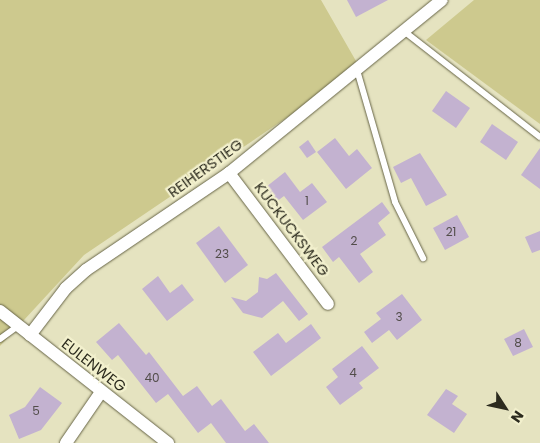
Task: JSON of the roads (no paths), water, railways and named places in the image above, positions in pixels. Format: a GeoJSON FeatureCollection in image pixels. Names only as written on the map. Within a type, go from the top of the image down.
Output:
{"type":"FeatureCollection","features":[{"type":"Feature","properties":{"kind":"street","name":"REIHERSTIEG"},"geometry":{"type":"LineString","coordinates":[[30,335],[66,288],[86,270],[230,172],[405,32],[442,0]]}},
{"type":"Feature","properties":{"kind":"street","name":"KUCKUCKSWEG"},"geometry":{"type":"LineString","coordinates":[[230,172],[328,304]]}},
{"type":"Feature","properties":{"kind":"street","name":"EULENWEG"},"geometry":{"type":"LineString","coordinates":[[0,312],[168,443]]}},
{"type":"Feature","properties":{"kind":"street"},"geometry":{"type":"LineString","coordinates":[[66,443],[101,392]]}},
{"type":"Feature","properties":{"kind":"lane"},"geometry":{"type":"LineString","coordinates":[[405,32],[540,137]]}},
{"type":"Feature","properties":{"kind":"lane"},"geometry":{"type":"LineString","coordinates":[[357,70],[395,202],[423,258]]}},
{"type":"Feature","properties":{"kind":"lane"},"geometry":{"type":"LineString","coordinates":[[0,339],[18,326]]}}]}
